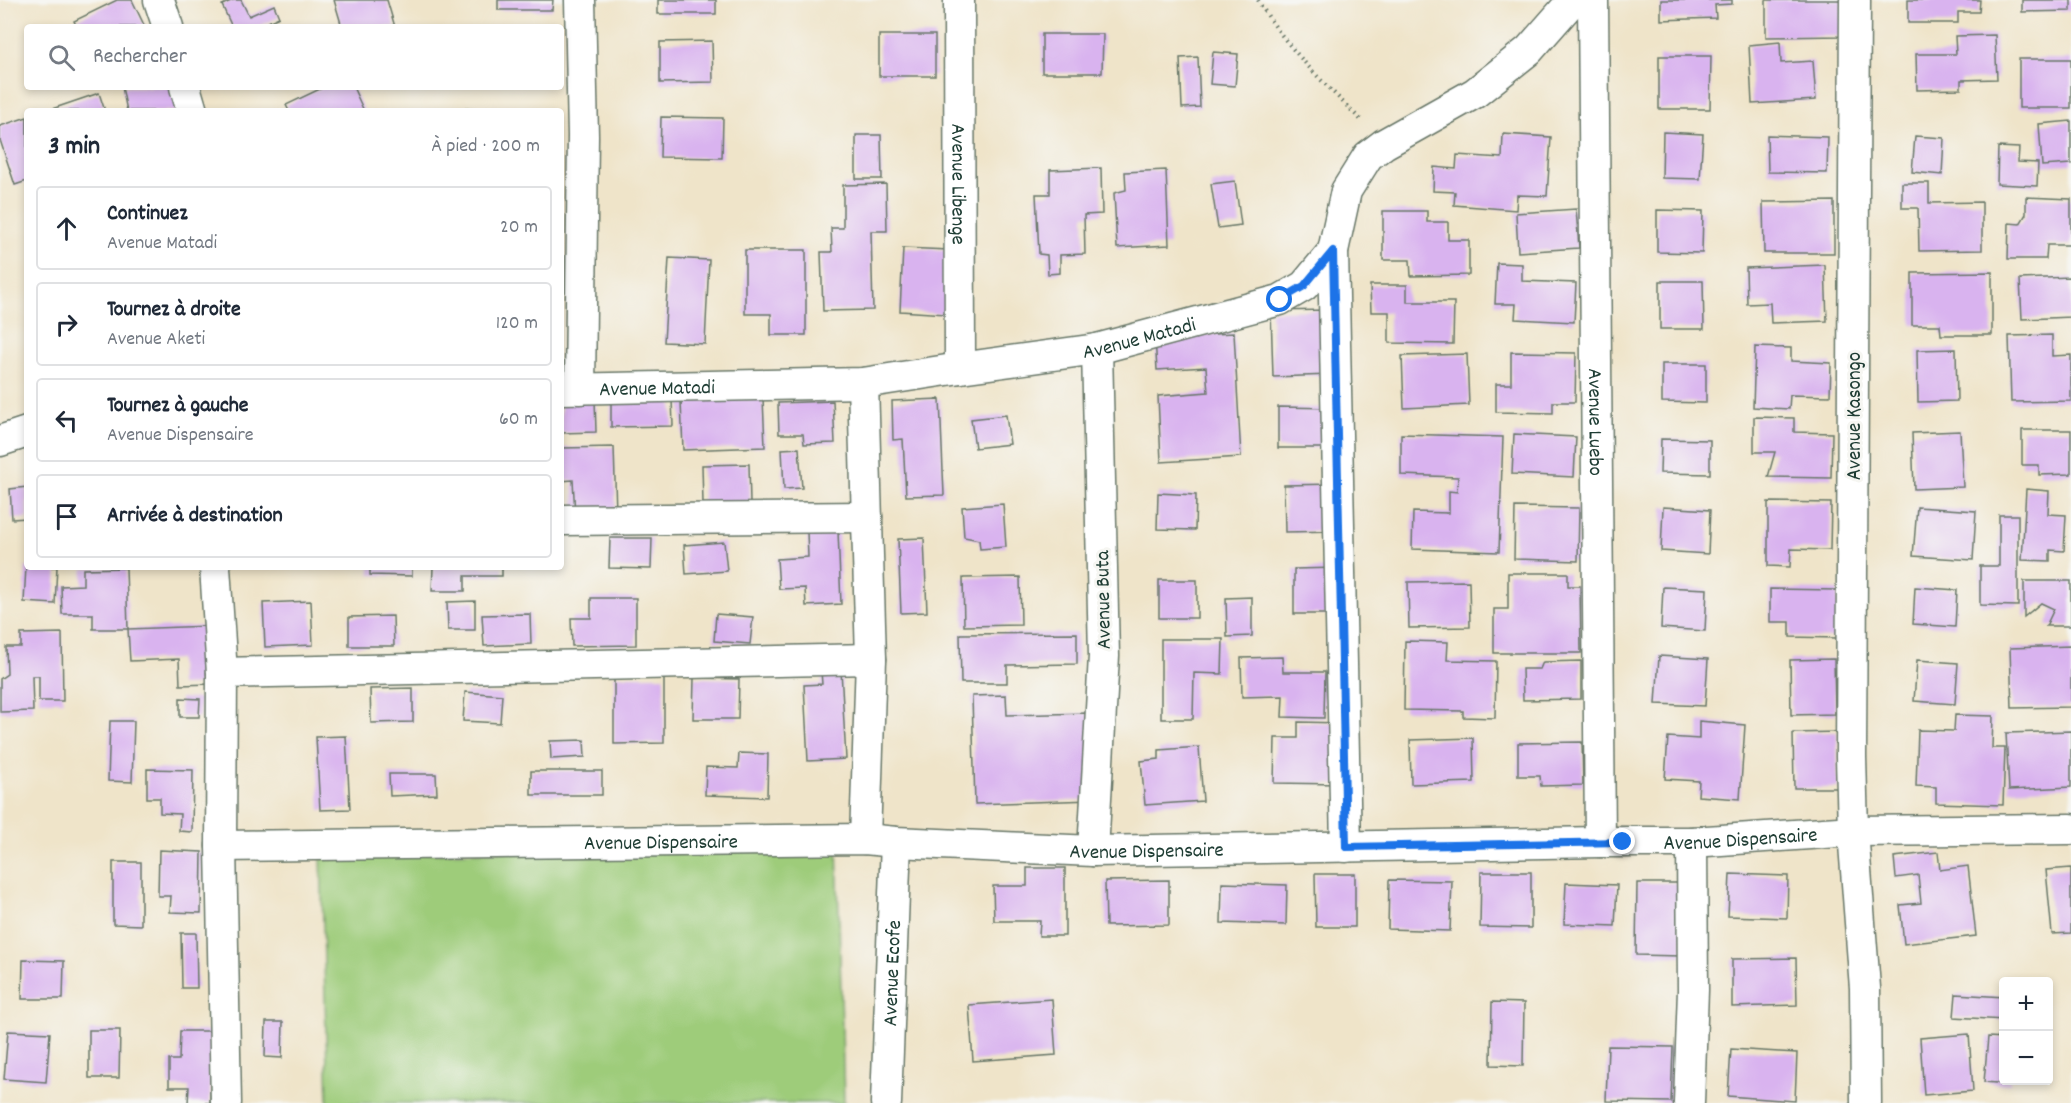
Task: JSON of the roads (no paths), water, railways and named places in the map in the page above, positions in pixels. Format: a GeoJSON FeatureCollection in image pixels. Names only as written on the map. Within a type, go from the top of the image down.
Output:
{"type":"FeatureCollection","features":[{"type":"Feature","properties":{"kind":"street"},"geometry":{"type":"LineString","coordinates":[[159,0],[167,24]]}},
{"type":"Feature","properties":{"kind":"street"},"geometry":{"type":"LineString","coordinates":[[571,389],[583,136],[580,0]]}},
{"type":"Feature","properties":{"kind":"street","name":"Avenue Libenge"},"geometry":{"type":"LineString","coordinates":[[958,0],[960,368]]}},
{"type":"Feature","properties":{"kind":"street","name":"Avenue Matadi"},"geometry":{"type":"LineString","coordinates":[[571,389],[863,383],[1097,349],[1280,300],[1304,286],[1333,251],[1346,191],[1368,156],[1384,144],[1475,93],[1528,50],[1573,0]]}},
{"type":"Feature","properties":{"kind":"street","name":"Avenue Luebo"},"geometry":{"type":"LineString","coordinates":[[1593,0],[1600,842]]}},
{"type":"Feature","properties":{"kind":"street","name":"Avenue Kasongo"},"geometry":{"type":"LineString","coordinates":[[1855,0],[1851,757],[1853,831],[1865,988],[1866,1103]]}},
{"type":"Feature","properties":{"kind":"street"},"geometry":{"type":"LineString","coordinates":[[186,90],[191,108]]}},
{"type":"Feature","properties":{"kind":"street"},"geometry":{"type":"LineString","coordinates":[[1333,251],[1346,847]]}},
{"type":"Feature","properties":{"kind":"street","name":"Avenue Buta"},"geometry":{"type":"LineString","coordinates":[[1093,851],[1104,656],[1097,349]]}},
{"type":"Feature","properties":{"kind":"street"},"geometry":{"type":"LineString","coordinates":[[863,383],[871,659],[865,839]]}},
{"type":"Feature","properties":{"kind":"street"},"geometry":{"type":"LineString","coordinates":[[0,441],[24,433]]}},
{"type":"Feature","properties":{"kind":"street"},"geometry":{"type":"LineString","coordinates":[[564,520],[867,517]]}},
{"type":"Feature","properties":{"kind":"street"},"geometry":{"type":"LineString","coordinates":[[215,570],[222,673],[221,846],[226,1103]]}},
{"type":"Feature","properties":{"kind":"street"},"geometry":{"type":"LineString","coordinates":[[222,673],[871,659]]}},
{"type":"Feature","properties":{"kind":"street","name":"Avenue Dispensaire"},"geometry":{"type":"LineString","coordinates":[[221,846],[865,839],[1093,851],[1692,842],[1853,831],[2071,829]]}},
{"type":"Feature","properties":{"kind":"street","name":"Avenue Ecofe"},"geometry":{"type":"LineString","coordinates":[[886,1103],[896,842]]}},
{"type":"Feature","properties":{"kind":"street"},"geometry":{"type":"LineString","coordinates":[[1689,1103],[1693,990],[1692,842]]}}]}
